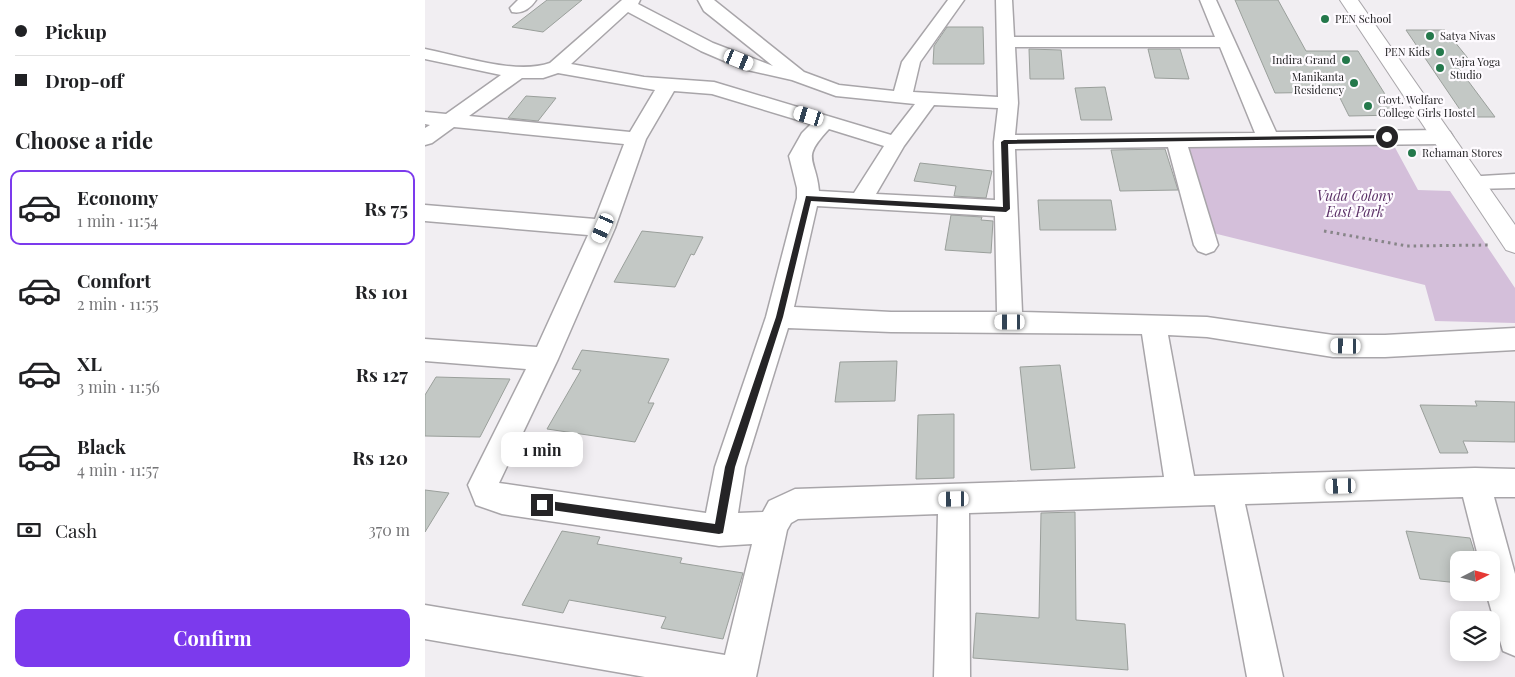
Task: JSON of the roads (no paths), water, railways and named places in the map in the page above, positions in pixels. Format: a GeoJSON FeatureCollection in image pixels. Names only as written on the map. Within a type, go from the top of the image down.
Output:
{"type":"FeatureCollection","features":[{"type":"Feature","properties":{"kind":"main road"},"geometry":{"type":"LineString","coordinates":[[1349,0],[1515,244]]}},
{"type":"Feature","properties":{"kind":"street"},"geometry":{"type":"LineString","coordinates":[[706,0],[711,7],[797,76]]}},
{"type":"Feature","properties":{"kind":"street"},"geometry":{"type":"LineString","coordinates":[[902,98],[911,62],[956,0]]}},
{"type":"Feature","properties":{"kind":"street"},"geometry":{"type":"LineString","coordinates":[[1004,0],[1008,103],[1004,142],[1010,322]]}},
{"type":"Feature","properties":{"kind":"street"},"geometry":{"type":"LineString","coordinates":[[1208,0],[1268,138]]}},
{"type":"Feature","properties":{"kind":"street"},"geometry":{"type":"LineString","coordinates":[[425,54],[517,74],[543,72],[557,67],[630,2],[726,55],[765,70],[797,76],[836,90],[902,98],[1008,103]]}},
{"type":"Feature","properties":{"kind":"street"},"geometry":{"type":"LineString","coordinates":[[1005,42],[1227,42]]}},
{"type":"Feature","properties":{"kind":"street"},"geometry":{"type":"LineString","coordinates":[[557,67],[667,86],[714,88],[896,143]]}},
{"type":"Feature","properties":{"kind":"street"},"geometry":{"type":"LineString","coordinates":[[425,138],[517,74]]}},
{"type":"Feature","properties":{"kind":"street"},"geometry":{"type":"LineString","coordinates":[[667,86],[636,139],[603,228],[545,360],[483,485],[487,495],[502,499],[719,530],[772,527]]}},
{"type":"Feature","properties":{"kind":"street"},"geometry":{"type":"LineString","coordinates":[[860,202],[896,143],[929,99]]}},
{"type":"Feature","properties":{"kind":"street"},"geometry":{"type":"LineString","coordinates":[[425,118],[446,122],[636,139]]}},
{"type":"Feature","properties":{"kind":"street"},"geometry":{"type":"LineString","coordinates":[[719,530],[730,467],[779,317],[808,198],[808,188],[800,156],[809,138],[825,121]]}},
{"type":"Feature","properties":{"kind":"street"},"geometry":{"type":"LineString","coordinates":[[1004,142],[1443,136]]}},
{"type":"Feature","properties":{"kind":"street"},"geometry":{"type":"LineString","coordinates":[[1176,140],[1206,245]]}},
{"type":"Feature","properties":{"kind":"street"},"geometry":{"type":"LineString","coordinates":[[1473,182],[1515,181]]}},
{"type":"Feature","properties":{"kind":"street"},"geometry":{"type":"LineString","coordinates":[[808,198],[1006,209]]}},
{"type":"Feature","properties":{"kind":"street"},"geometry":{"type":"LineString","coordinates":[[425,213],[603,228]]}},
{"type":"Feature","properties":{"kind":"street"},"geometry":{"type":"LineString","coordinates":[[779,317],[891,322],[1010,322],[1207,326],[1333,346],[1385,346],[1515,339]]}},
{"type":"Feature","properties":{"kind":"street"},"geometry":{"type":"LineString","coordinates":[[1153,324],[1182,491]]}},
{"type":"Feature","properties":{"kind":"street"},"geometry":{"type":"LineString","coordinates":[[425,350],[545,360]]}},
{"type":"Feature","properties":{"kind":"street"},"geometry":{"type":"LineString","coordinates":[[1475,482],[1515,639]]}},
{"type":"Feature","properties":{"kind":"street"},"geometry":{"type":"LineString","coordinates":[[425,622],[738,676],[772,527],[780,512],[795,504],[1227,489],[1475,482],[1515,483]]}},
{"type":"Feature","properties":{"kind":"street"},"geometry":{"type":"LineString","coordinates":[[1227,489],[1265,677]]}},
{"type":"Feature","properties":{"kind":"street"},"geometry":{"type":"LineString","coordinates":[[952,677],[954,499]]}},
{"type":"Feature","properties":{"kind":"place","name":"PEN School"},"geometry":{"type":"Point","coordinates":[1325,19]}},
{"type":"Feature","properties":{"kind":"place","name":"Satya Nivas"},"geometry":{"type":"Point","coordinates":[1430,36]}},
{"type":"Feature","properties":{"kind":"place","name":"PEN Kids"},"geometry":{"type":"Point","coordinates":[1440,52]}},
{"type":"Feature","properties":{"kind":"place","name":"Indira Grand"},"geometry":{"type":"Point","coordinates":[1346,60]}},
{"type":"Feature","properties":{"kind":"place","name":"Vajra Yoga Studio"},"geometry":{"type":"Point","coordinates":[1440,68]}},
{"type":"Feature","properties":{"kind":"place","name":"Manikanta Residency"},"geometry":{"type":"Point","coordinates":[1354,83]}},
{"type":"Feature","properties":{"kind":"place","name":"Govt. Welfare College Girls Hostel"},"geometry":{"type":"Point","coordinates":[1368,106]}},
{"type":"Feature","properties":{"kind":"place","name":"Rehaman Stores"},"geometry":{"type":"Point","coordinates":[1412,153]}},
{"type":"Feature","properties":{"kind":"park label","name":"Vuda Colony East Park"},"geometry":{"type":"Point","coordinates":[1355,204]}}]}
